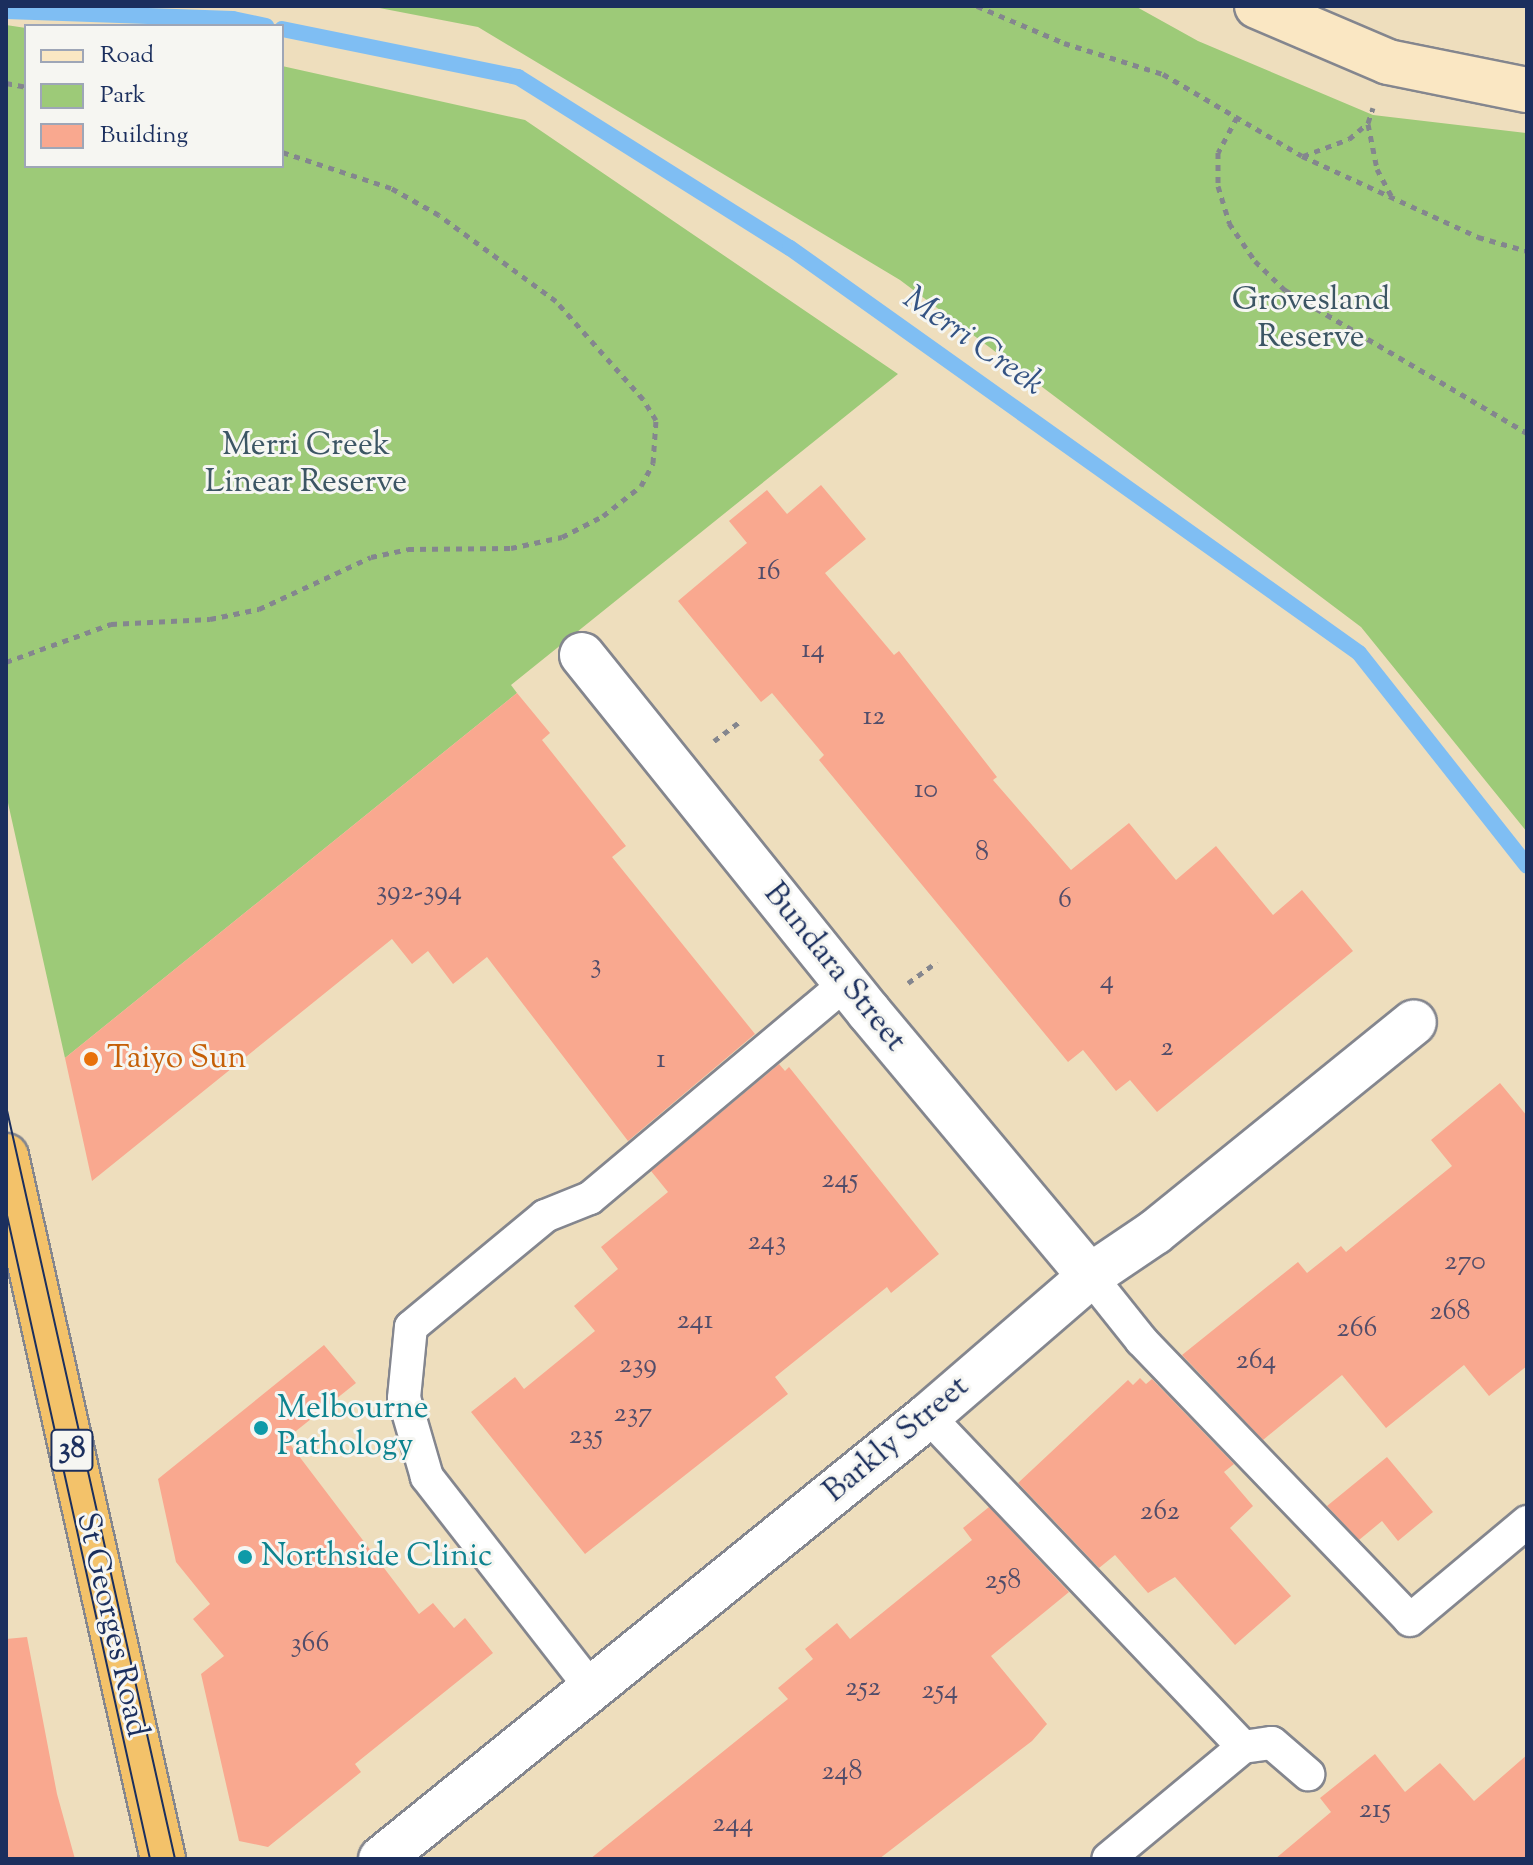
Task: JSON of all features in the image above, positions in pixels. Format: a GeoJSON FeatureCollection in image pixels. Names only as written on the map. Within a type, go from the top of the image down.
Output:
{"type":"FeatureCollection","features":[{"type":"Feature","properties":{"kind":"highway","name":"St Georges Road"},"geometry":{"type":"LineString","coordinates":[[7,1163],[163,1859]]}},
{"type":"Feature","properties":{"kind":"main road"},"geometry":{"type":"LineString","coordinates":[[1257,6],[1308,17],[1388,62],[1527,90]]}},
{"type":"Feature","properties":{"kind":"street","name":"Bundara Street"},"geometry":{"type":"LineString","coordinates":[[582,655],[846,983],[1090,1276]]}},
{"type":"Feature","properties":{"kind":"street","name":"Barkly Street"},"geometry":{"type":"LineString","coordinates":[[381,1859],[928,1416],[1090,1276],[1155,1232],[1414,1022]]}},
{"type":"Feature","properties":{"kind":"lane"},"geometry":{"type":"LineString","coordinates":[[592,1689],[427,1477],[404,1398],[411,1327],[545,1216],[590,1198],[846,983]]}},
{"type":"Feature","properties":{"kind":"lane"},"geometry":{"type":"LineString","coordinates":[[1090,1276],[1141,1340],[1410,1620],[1527,1522]]}},
{"type":"Feature","properties":{"kind":"lane"},"geometry":{"type":"LineString","coordinates":[[928,1416],[1243,1747]]}},
{"type":"Feature","properties":{"kind":"lane"},"geometry":{"type":"LineString","coordinates":[[1108,1859],[1243,1747],[1272,1743],[1308,1774]]}},
{"type":"Feature","properties":{"kind":"path"},"geometry":{"type":"LineString","coordinates":[[977,6],[1064,43],[1163,74],[1302,156],[1478,237],[1527,251]]}},
{"type":"Feature","properties":{"kind":"path"},"geometry":{"type":"LineString","coordinates":[[1388,62],[1368,123],[1373,156],[1392,197]]}},
{"type":"Feature","properties":{"kind":"path"},"geometry":{"type":"LineString","coordinates":[[1237,117],[1218,152],[1218,186],[1229,223],[1255,261],[1285,290],[1527,433]]}},
{"type":"Feature","properties":{"kind":"path"},"geometry":{"type":"LineString","coordinates":[[1302,156],[1339,144],[1368,123]]}},
{"type":"Feature","properties":{"kind":"path"},"geometry":{"type":"LineString","coordinates":[[6,662],[111,624],[210,619],[259,609],[371,557],[408,549],[511,548],[562,537],[603,516],[641,486],[653,463],[656,420],[643,399],[556,301],[485,246],[391,188],[284,153]]}},
{"type":"Feature","properties":{"kind":"green space","name":"Grovesland Reserve"},"geometry":{"type":"Polygon","coordinates":[[[369,6],[1135,6],[1198,41],[1373,115],[1527,133],[1527,832],[1361,627],[900,280],[478,27],[369,6]]]}},
{"type":"Feature","properties":{"kind":"green space","name":"Merri Creek Linear Reserve"},"geometry":{"type":"Polygon","coordinates":[[[6,25],[24,28],[24,168],[284,168],[284,66],[525,120],[898,374],[511,685],[517,693],[65,1058],[6,794],[6,25]]]}},
{"type":"Feature","properties":{"kind":"building"},"geometry":{"type":"Polygon","coordinates":[[[821,485],[866,539],[825,573],[894,655],[899,651],[997,777],[993,780],[1071,870],[1129,823],[1176,880],[1216,846],[1273,915],[1302,890],[1353,951],[1157,1112],[1130,1080],[1116,1091],[1083,1050],[1068,1062],[819,760],[824,755],[772,693],[761,702],[678,601],[747,543],[729,521],[767,490],[787,514],[821,485]]]}},
{"type":"Feature","properties":{"kind":"building"},"geometry":{"type":"Polygon","coordinates":[[[517,693],[550,733],[542,740],[626,846],[612,857],[755,1034],[628,1141],[487,957],[453,984],[428,951],[412,964],[392,939],[92,1181],[65,1058],[517,693]]]}},
{"type":"Feature","properties":{"kind":"building"},"geometry":{"type":"Polygon","coordinates":[[[779,1064],[785,1071],[789,1067],[939,1254],[891,1293],[887,1287],[775,1377],[788,1394],[585,1554],[471,1412],[515,1377],[524,1389],[595,1331],[574,1306],[618,1269],[601,1247],[668,1192],[651,1171],[779,1064]]]}},
{"type":"Feature","properties":{"kind":"building"},"geometry":{"type":"Polygon","coordinates":[[[1500,1083],[1527,1116],[1527,1366],[1489,1396],[1464,1365],[1386,1428],[1342,1375],[1263,1440],[1182,1355],[1298,1262],[1307,1273],[1341,1246],[1346,1252],[1452,1166],[1431,1140],[1500,1083]]]}},
{"type":"Feature","properties":{"kind":"building"},"geometry":{"type":"Polygon","coordinates":[[[324,1345],[356,1383],[286,1439],[419,1614],[433,1603],[454,1628],[465,1618],[493,1653],[355,1764],[361,1772],[268,1847],[239,1841],[201,1674],[224,1656],[193,1619],[210,1604],[176,1562],[158,1479],[324,1345]]]}},
{"type":"Feature","properties":{"kind":"building"},"geometry":{"type":"Polygon","coordinates":[[[1140,1378],[1146,1384],[1152,1379],[1234,1464],[1224,1472],[1253,1506],[1230,1528],[1291,1596],[1235,1645],[1175,1577],[1148,1593],[1115,1555],[1099,1568],[1018,1483],[1128,1380],[1133,1385],[1140,1378]]]}},
{"type":"Feature","properties":{"kind":"building"},"geometry":{"type":"Polygon","coordinates":[[[1387,1457],[1433,1512],[1398,1541],[1382,1521],[1359,1540],[1327,1506],[1387,1457]]]}},
{"type":"Feature","properties":{"kind":"building"},"geometry":{"type":"Polygon","coordinates":[[[989,1507],[1069,1592],[991,1656],[1047,1724],[1032,1741],[879,1859],[590,1859],[788,1699],[778,1688],[813,1659],[805,1649],[837,1623],[850,1639],[972,1540],[963,1528],[989,1507]]]}},
{"type":"Feature","properties":{"kind":"building"},"geometry":{"type":"Polygon","coordinates":[[[27,1637],[57,1794],[75,1859],[6,1859],[6,1639],[27,1637]]]}},
{"type":"Feature","properties":{"kind":"building"},"geometry":{"type":"Polygon","coordinates":[[[1375,1754],[1405,1792],[1440,1763],[1474,1801],[1527,1755],[1527,1859],[1275,1859],[1331,1812],[1320,1798],[1375,1754]]]}},
{"type":"Feature","properties":{"kind":"waterway","name":"Merri Creek"},"geometry":{"type":"LineString","coordinates":[[6,11],[233,19],[257,24]]}},
{"type":"Feature","properties":{"kind":"waterway","name":"Merri Creek"},"geometry":{"type":"LineString","coordinates":[[284,29],[518,77],[790,248],[1359,653],[1527,866]]}},
{"type":"Feature","properties":{"kind":"tram line"},"geometry":{"type":"LineString","coordinates":[[6,1106],[175,1859]]}},
{"type":"Feature","properties":{"kind":"tram line"},"geometry":{"type":"LineString","coordinates":[[6,1211],[150,1859]]}},
{"type":"Feature","properties":{"kind":"place","name":"Taiyo Sun"},"geometry":{"type":"Point","coordinates":[91,1059]}},
{"type":"Feature","properties":{"kind":"place","name":"Melbourne Pathology"},"geometry":{"type":"Point","coordinates":[261,1428]}},
{"type":"Feature","properties":{"kind":"place","name":"Northside Clinic"},"geometry":{"type":"Point","coordinates":[245,1557]}}]}
